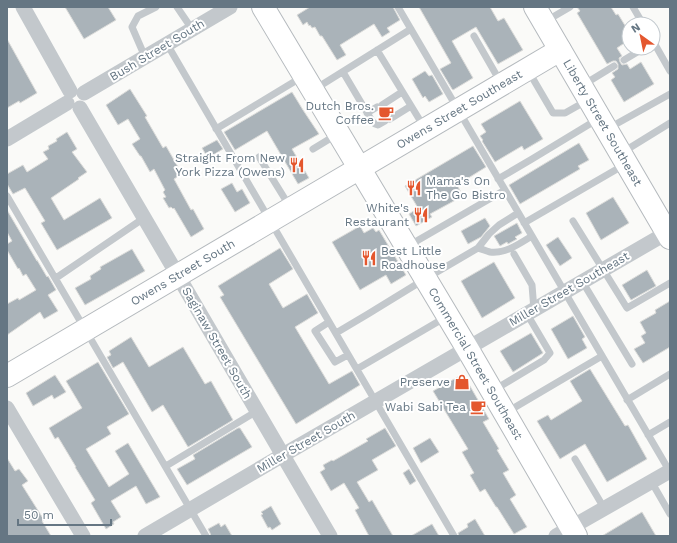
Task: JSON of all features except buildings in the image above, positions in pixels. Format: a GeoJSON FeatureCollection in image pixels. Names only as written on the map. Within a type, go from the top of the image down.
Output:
{"type":"FeatureCollection","features":[{"type":"Feature","properties":{"kind":"main road","name":"Commercial Street Southeast"},"geometry":{"type":"LineString","coordinates":[[263,7],[505,413],[568,533]]}},
{"type":"Feature","properties":{"kind":"main road","name":"Liberty Street Southeast"},"geometry":{"type":"LineString","coordinates":[[540,15],[669,234]]}},
{"type":"Feature","properties":{"kind":"main road","name":"Owens Street Southeast"},"geometry":{"type":"LineString","coordinates":[[359,169],[560,50]]}},
{"type":"Feature","properties":{"kind":"main road","name":"Owens Street South"},"geometry":{"type":"LineString","coordinates":[[7,376],[359,169]]}},
{"type":"Feature","properties":{"kind":"street","name":"Saginaw Street South"},"geometry":{"type":"LineString","coordinates":[[23,7],[144,218],[330,536]]}},
{"type":"Feature","properties":{"kind":"street","name":"Bush Street South"},"geometry":{"type":"LineString","coordinates":[[7,139],[229,7]]}},
{"type":"Feature","properties":{"kind":"street","name":"Miller Street Southeast"},"geometry":{"type":"LineString","coordinates":[[467,348],[602,270],[669,234]]}},
{"type":"Feature","properties":{"kind":"street","name":"Miller Street South"},"geometry":{"type":"LineString","coordinates":[[145,536],[467,348]]}},
{"type":"Feature","properties":{"kind":"street"},"geometry":{"type":"LineString","coordinates":[[7,408],[83,536]]}},
{"type":"Feature","properties":{"kind":"street"},"geometry":{"type":"LineString","coordinates":[[568,533],[604,508],[670,471]]}},
{"type":"Feature","properties":{"kind":"lane"},"geometry":{"type":"LineString","coordinates":[[145,57],[132,27],[138,16],[156,7]]}},
{"type":"Feature","properties":{"kind":"lane"},"geometry":{"type":"LineString","coordinates":[[177,7],[192,29]]}},
{"type":"Feature","properties":{"kind":"lane"},"geometry":{"type":"LineString","coordinates":[[398,7],[670,471]]}},
{"type":"Feature","properties":{"kind":"lane"},"geometry":{"type":"LineString","coordinates":[[540,15],[570,7]]}},
{"type":"Feature","properties":{"kind":"lane"},"geometry":{"type":"LineString","coordinates":[[633,7],[638,16]]}},
{"type":"Feature","properties":{"kind":"lane"},"geometry":{"type":"LineString","coordinates":[[216,129],[308,83],[343,72],[411,29]]}},
{"type":"Feature","properties":{"kind":"lane"},"geometry":{"type":"LineString","coordinates":[[474,36],[502,85]]}},
{"type":"Feature","properties":{"kind":"lane"},"geometry":{"type":"LineString","coordinates":[[167,44],[454,536]]}},
{"type":"Feature","properties":{"kind":"lane"},"geometry":{"type":"LineString","coordinates":[[377,50],[426,130]]}},
{"type":"Feature","properties":{"kind":"lane"},"geometry":{"type":"LineString","coordinates":[[624,60],[631,56]]}},
{"type":"Feature","properties":{"kind":"lane"},"geometry":{"type":"LineString","coordinates":[[661,56],[670,71]]}},
{"type":"Feature","properties":{"kind":"lane"},"geometry":{"type":"LineString","coordinates":[[498,179],[532,159],[594,108],[614,66]]}},
{"type":"Feature","properties":{"kind":"lane"},"geometry":{"type":"LineString","coordinates":[[527,70],[554,113],[565,113],[670,94]]}},
{"type":"Feature","properties":{"kind":"lane"},"geometry":{"type":"LineString","coordinates":[[343,72],[375,124],[378,125],[411,106]]}},
{"type":"Feature","properties":{"kind":"lane"},"geometry":{"type":"LineString","coordinates":[[367,113],[402,92]]}},
{"type":"Feature","properties":{"kind":"lane"},"geometry":{"type":"LineString","coordinates":[[524,223],[624,159],[670,123]]}},
{"type":"Feature","properties":{"kind":"lane"},"geometry":{"type":"LineString","coordinates":[[313,149],[338,134]]}},
{"type":"Feature","properties":{"kind":"lane"},"geometry":{"type":"LineString","coordinates":[[259,157],[291,209]]}},
{"type":"Feature","properties":{"kind":"lane"},"geometry":{"type":"LineString","coordinates":[[406,247],[505,190]]}},
{"type":"Feature","properties":{"kind":"lane"},"geometry":{"type":"LineString","coordinates":[[7,196],[206,536]]}},
{"type":"Feature","properties":{"kind":"lane"},"geometry":{"type":"LineString","coordinates":[[336,333],[478,248],[494,229],[518,213]]}},
{"type":"Feature","properties":{"kind":"lane"},"geometry":{"type":"LineString","coordinates":[[56,278],[144,218]]}},
{"type":"Feature","properties":{"kind":"lane"},"geometry":{"type":"LineString","coordinates":[[573,221],[602,270],[627,308],[670,283]]}},
{"type":"Feature","properties":{"kind":"lane"},"geometry":{"type":"LineString","coordinates":[[478,248],[491,252],[510,249],[532,236]]}},
{"type":"Feature","properties":{"kind":"lane"},"geometry":{"type":"LineString","coordinates":[[492,391],[544,360],[550,354],[531,312],[532,285],[514,254]]}},
{"type":"Feature","properties":{"kind":"lane"},"geometry":{"type":"LineString","coordinates":[[582,282],[632,364]]}},
{"type":"Feature","properties":{"kind":"lane"},"geometry":{"type":"LineString","coordinates":[[357,369],[448,316]]}},
{"type":"Feature","properties":{"kind":"lane"},"geometry":{"type":"LineString","coordinates":[[329,322],[315,331],[335,362],[348,355]]}},
{"type":"Feature","properties":{"kind":"lane"},"geometry":{"type":"LineString","coordinates":[[505,413],[602,356]]}},
{"type":"Feature","properties":{"kind":"lane"},"geometry":{"type":"LineString","coordinates":[[627,400],[670,374]]}},
{"type":"Feature","properties":{"kind":"lane"},"geometry":{"type":"LineString","coordinates":[[166,466],[257,411]]}},
{"type":"Feature","properties":{"kind":"lane"},"geometry":{"type":"LineString","coordinates":[[648,435],[670,422]]}},
{"type":"Feature","properties":{"kind":"lane"},"geometry":{"type":"LineString","coordinates":[[575,459],[604,508]]}},
{"type":"Feature","properties":{"kind":"lane"},"geometry":{"type":"LineString","coordinates":[[651,481],[670,514]]}},
{"type":"Feature","properties":{"kind":"place","name":"Dutch Bros. Coffee"},"geometry":{"type":"Point","coordinates":[386,113]}},
{"type":"Feature","properties":{"kind":"place","name":"Straight From New York Pizza (Owens)"},"geometry":{"type":"Point","coordinates":[297,165]}},
{"type":"Feature","properties":{"kind":"place","name":"Mama's On The Go Bistro"},"geometry":{"type":"Point","coordinates":[414,188]}},
{"type":"Feature","properties":{"kind":"place","name":"White's Restaurant"},"geometry":{"type":"Point","coordinates":[421,215]}},
{"type":"Feature","properties":{"kind":"place","name":"Best Little Roadhouse"},"geometry":{"type":"Point","coordinates":[369,258]}},
{"type":"Feature","properties":{"kind":"place","name":"Preserve"},"geometry":{"type":"Point","coordinates":[462,382]}},
{"type":"Feature","properties":{"kind":"place","name":"Wabi Sabi Tea"},"geometry":{"type":"Point","coordinates":[478,407]}}]}
